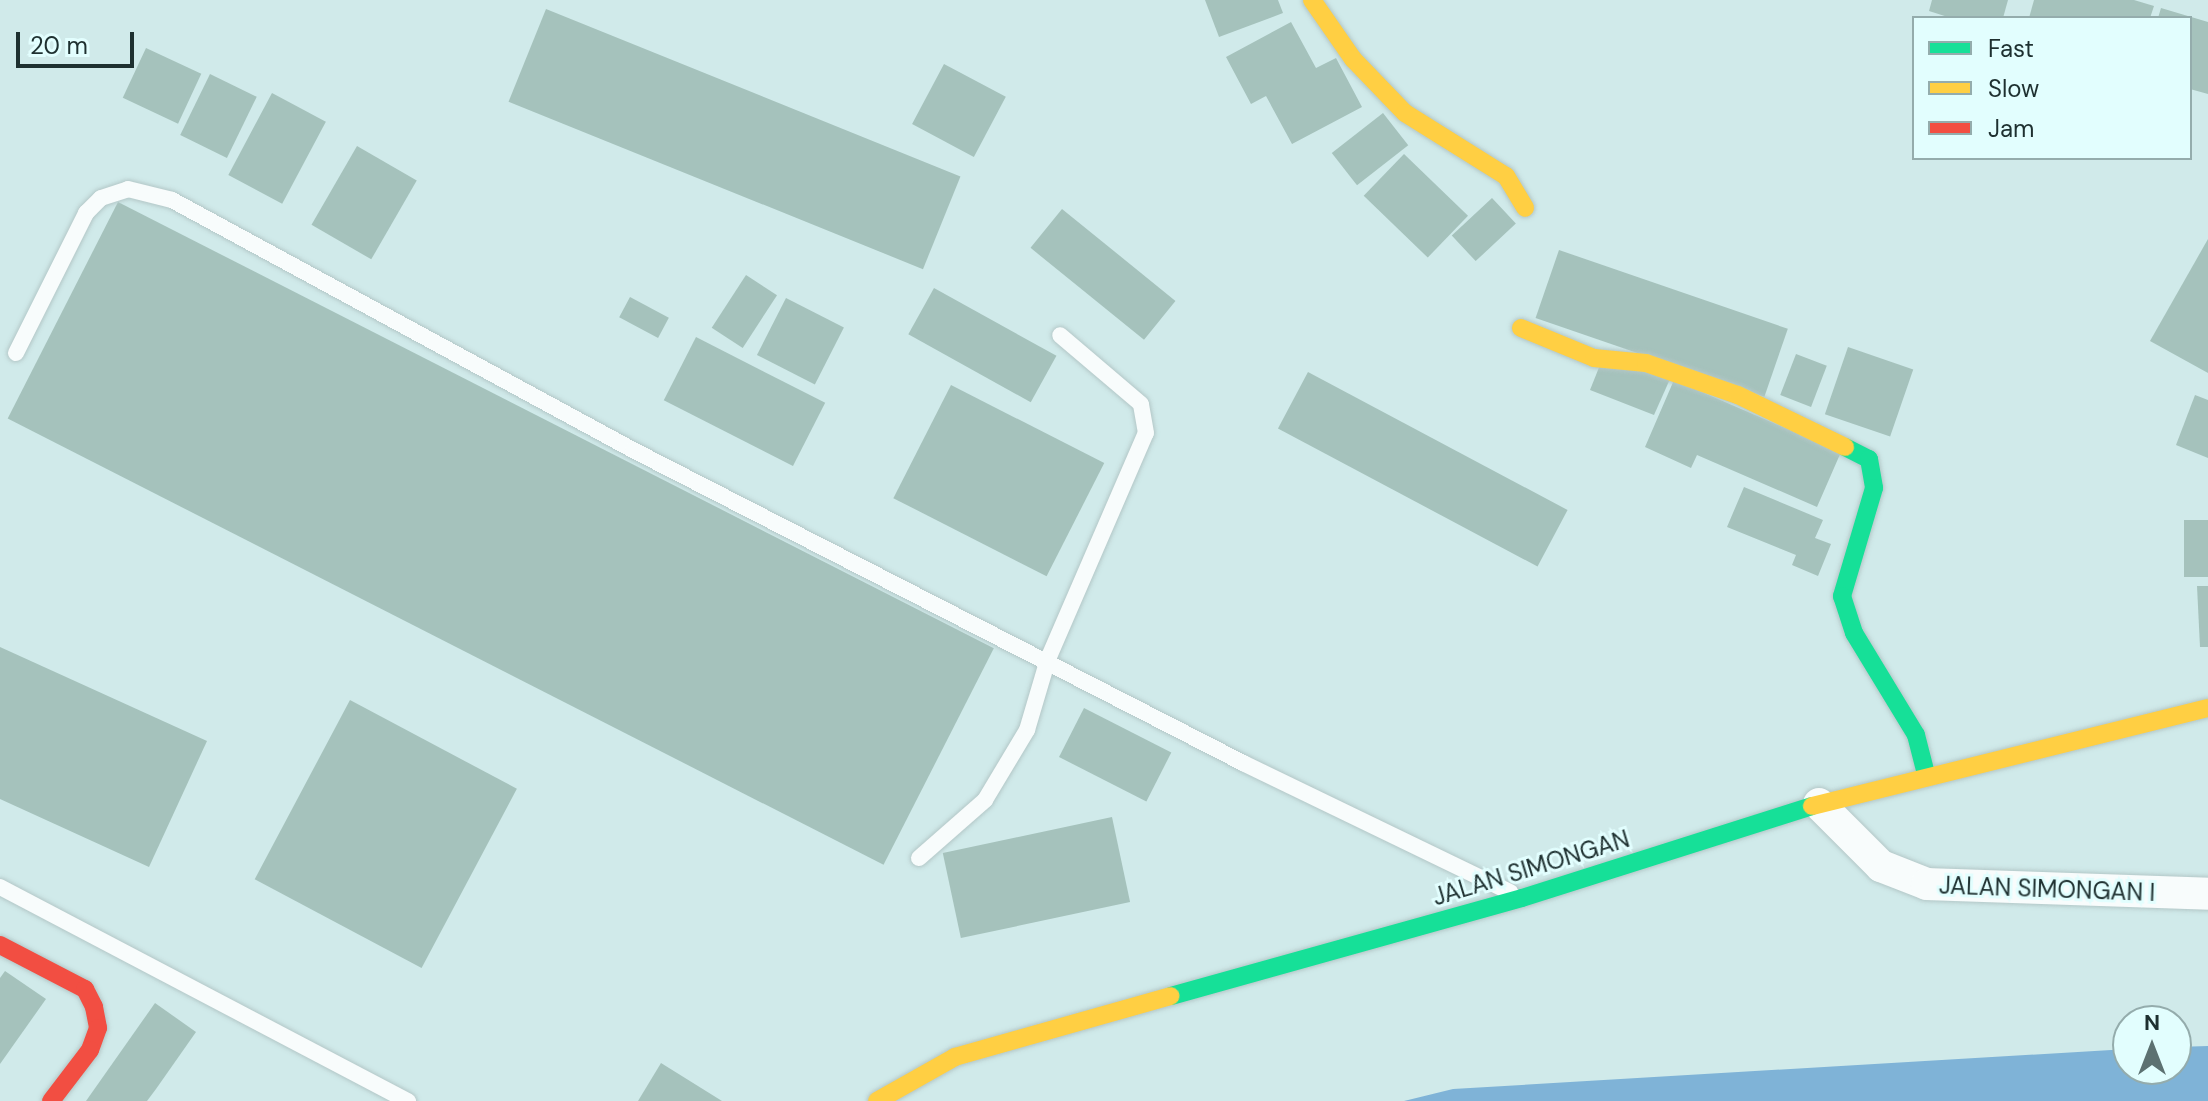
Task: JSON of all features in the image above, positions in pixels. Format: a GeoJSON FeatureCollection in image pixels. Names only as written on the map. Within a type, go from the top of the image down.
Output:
{"type":"FeatureCollection","features":[{"type":"Feature","properties":{"kind":"main road"},"geometry":{"type":"LineString","coordinates":[[1312,0],[1353,59],[1405,113],[1506,176],[1525,208]]}},
{"type":"Feature","properties":{"kind":"main road"},"geometry":{"type":"LineString","coordinates":[[1521,328],[1594,358],[1646,363],[1738,395],[1869,459],[1874,488],[1842,596],[1854,633],[1916,735],[1926,774]]}},
{"type":"Feature","properties":{"kind":"main road","name":"JALAN SIMONGAN"},"geometry":{"type":"LineString","coordinates":[[877,1101],[955,1057],[1522,898],[1819,804],[1926,774],[2208,708]]}},
{"type":"Feature","properties":{"kind":"main road"},"geometry":{"type":"LineString","coordinates":[[0,945],[85,989],[94,1007],[98,1028],[90,1050],[51,1101]]}},
{"type":"Feature","properties":{"kind":"street","name":"JALAN SIMONGAN I"},"geometry":{"type":"LineString","coordinates":[[1819,804],[1881,866],[1927,884],[2208,894]]}},
{"type":"Feature","properties":{"kind":"lane"},"geometry":{"type":"LineString","coordinates":[[16,353],[86,213],[101,198],[128,189],[172,200],[633,450],[1048,659],[1243,763],[1522,898]]}},
{"type":"Feature","properties":{"kind":"lane"},"geometry":{"type":"LineString","coordinates":[[919,858],[985,800],[1027,730],[1048,659],[1148,423],[1141,404],[1060,335]]}},
{"type":"Feature","properties":{"kind":"lane"},"geometry":{"type":"LineString","coordinates":[[0,887],[408,1101]]}},
{"type":"Feature","properties":{"kind":"water"},"geometry":{"type":"Polygon","coordinates":[[[2192,1046],[2208,1046],[2208,1101],[1404,1101],[1453,1089],[2112,1050],[2112,1085],[2192,1085],[2192,1046]]]}},
{"type":"Feature","properties":{"kind":"building"},"geometry":{"type":"Polygon","coordinates":[[[1205,0],[1278,0],[1283,13],[1219,37],[1205,0]]]}},
{"type":"Feature","properties":{"kind":"building"},"geometry":{"type":"Polygon","coordinates":[[[1932,0],[2008,0],[2004,16],[1945,16],[1929,11],[1932,0]]]}},
{"type":"Feature","properties":{"kind":"building"},"geometry":{"type":"Polygon","coordinates":[[[2034,0],[2134,0],[2154,6],[2151,16],[2030,16],[2034,0]]]}},
{"type":"Feature","properties":{"kind":"building"},"geometry":{"type":"Polygon","coordinates":[[[2161,8],[2188,16],[2159,16],[2161,8]]]}},
{"type":"Feature","properties":{"kind":"building"},"geometry":{"type":"Polygon","coordinates":[[[546,9],[960,176],[923,269],[509,102],[546,9]]]}},
{"type":"Feature","properties":{"kind":"building"},"geometry":{"type":"Polygon","coordinates":[[[2192,17],[2208,22],[2208,94],[2192,90],[2192,17]]]}},
{"type":"Feature","properties":{"kind":"building"},"geometry":{"type":"Polygon","coordinates":[[[1291,22],[1316,68],[1336,58],[1362,107],[1292,144],[1266,96],[1251,104],[1226,57],[1291,22]]]}},
{"type":"Feature","properties":{"kind":"building"},"geometry":{"type":"Polygon","coordinates":[[[146,48],[201,74],[178,124],[123,98],[146,48]]]}},
{"type":"Feature","properties":{"kind":"building"},"geometry":{"type":"Polygon","coordinates":[[[944,64],[1006,97],[974,157],[912,124],[944,64]]]}},
{"type":"Feature","properties":{"kind":"building"},"geometry":{"type":"Polygon","coordinates":[[[210,74],[257,97],[227,158],[180,135],[210,74]]]}},
{"type":"Feature","properties":{"kind":"building"},"geometry":{"type":"Polygon","coordinates":[[[272,93],[326,122],[282,204],[228,175],[272,93]]]}},
{"type":"Feature","properties":{"kind":"building"},"geometry":{"type":"Polygon","coordinates":[[[1383,113],[1408,145],[1357,185],[1332,153],[1383,113]]]}},
{"type":"Feature","properties":{"kind":"building"},"geometry":{"type":"Polygon","coordinates":[[[357,146],[417,180],[371,259],[312,225],[357,146]]]}},
{"type":"Feature","properties":{"kind":"building"},"geometry":{"type":"Polygon","coordinates":[[[1404,154],[1468,216],[1428,258],[1364,196],[1404,154]]]}},
{"type":"Feature","properties":{"kind":"building"},"geometry":{"type":"Polygon","coordinates":[[[1492,198],[1516,224],[1476,261],[1452,236],[1492,198]]]}},
{"type":"Feature","properties":{"kind":"building"},"geometry":{"type":"Polygon","coordinates":[[[118,202],[994,648],[884,865],[8,419],[118,202]]]}},
{"type":"Feature","properties":{"kind":"building"},"geometry":{"type":"Polygon","coordinates":[[[1062,209],[1175,301],[1144,340],[1031,248],[1062,209]]]}},
{"type":"Feature","properties":{"kind":"building"},"geometry":{"type":"Polygon","coordinates":[[[2208,239],[2208,373],[2150,341],[2208,239]]]}},
{"type":"Feature","properties":{"kind":"building"},"geometry":{"type":"Polygon","coordinates":[[[1559,250],[1788,329],[1764,397],[1536,318],[1559,250]]]}},
{"type":"Feature","properties":{"kind":"building"},"geometry":{"type":"Polygon","coordinates":[[[746,275],[777,295],[743,348],[712,328],[746,275]]]}},
{"type":"Feature","properties":{"kind":"building"},"geometry":{"type":"Polygon","coordinates":[[[934,288],[1056,356],[1031,402],[908,334],[934,288]]]}},
{"type":"Feature","properties":{"kind":"building"},"geometry":{"type":"Polygon","coordinates":[[[630,297],[669,318],[658,338],[619,317],[630,297]]]}},
{"type":"Feature","properties":{"kind":"building"},"geometry":{"type":"Polygon","coordinates":[[[786,298],[844,328],[815,385],[757,355],[786,298]]]}},
{"type":"Feature","properties":{"kind":"building"},"geometry":{"type":"Polygon","coordinates":[[[696,337],[825,403],[793,466],[664,400],[696,337]]]}},
{"type":"Feature","properties":{"kind":"building"},"geometry":{"type":"Polygon","coordinates":[[[1848,347],[1913,369],[1890,437],[1825,414],[1848,347]]]}},
{"type":"Feature","properties":{"kind":"building"},"geometry":{"type":"Polygon","coordinates":[[[1796,354],[1827,366],[1811,407],[1780,395],[1796,354]]]}},
{"type":"Feature","properties":{"kind":"building"},"geometry":{"type":"Polygon","coordinates":[[[1602,360],[1670,379],[1654,415],[1590,390],[1602,360]]]}},
{"type":"Feature","properties":{"kind":"building"},"geometry":{"type":"Polygon","coordinates":[[[1308,372],[1568,510],[1538,567],[1278,429],[1308,372]]]}},
{"type":"Feature","properties":{"kind":"building"},"geometry":{"type":"Polygon","coordinates":[[[1674,380],[1841,452],[1817,507],[1697,455],[1691,468],[1645,447],[1674,380]]]}},
{"type":"Feature","properties":{"kind":"building"},"geometry":{"type":"Polygon","coordinates":[[[951,385],[1104,463],[1047,576],[893,498],[951,385]]]}},
{"type":"Feature","properties":{"kind":"building"},"geometry":{"type":"Polygon","coordinates":[[[2195,395],[2208,400],[2208,458],[2176,445],[2195,395]]]}},
{"type":"Feature","properties":{"kind":"building"},"geometry":{"type":"Polygon","coordinates":[[[1744,487],[1823,520],[1815,538],[1831,544],[1818,576],[1792,565],[1796,555],[1727,527],[1744,487]]]}},
{"type":"Feature","properties":{"kind":"building"},"geometry":{"type":"Polygon","coordinates":[[[2184,520],[2208,520],[2208,577],[2184,577],[2184,520]]]}},
{"type":"Feature","properties":{"kind":"building"},"geometry":{"type":"Polygon","coordinates":[[[2197,586],[2208,586],[2208,647],[2200,647],[2197,586]]]}},
{"type":"Feature","properties":{"kind":"building"},"geometry":{"type":"Polygon","coordinates":[[[0,647],[207,741],[149,867],[0,799],[0,647]]]}},
{"type":"Feature","properties":{"kind":"building"},"geometry":{"type":"Polygon","coordinates":[[[350,700],[517,789],[422,968],[255,879],[350,700]]]}},
{"type":"Feature","properties":{"kind":"building"},"geometry":{"type":"Polygon","coordinates":[[[1084,708],[1171,752],[1146,801],[1059,757],[1084,708]]]}},
{"type":"Feature","properties":{"kind":"building"},"geometry":{"type":"Polygon","coordinates":[[[1112,817],[1130,902],[961,938],[943,853],[1112,817]]]}},
{"type":"Feature","properties":{"kind":"building"},"geometry":{"type":"Polygon","coordinates":[[[5,971],[46,999],[0,1064],[0,978],[5,971]]]}},
{"type":"Feature","properties":{"kind":"building"},"geometry":{"type":"Polygon","coordinates":[[[155,1003],[196,1032],[156,1089],[147,1101],[86,1101],[155,1003]]]}},
{"type":"Feature","properties":{"kind":"building"},"geometry":{"type":"Polygon","coordinates":[[[661,1063],[722,1101],[638,1101],[661,1063]]]}},
{"type":"Feature","properties":{"kind":"traffic: fast"},"geometry":{"type":"LineString","coordinates":[[1845,447],[1869,459],[1874,488],[1842,596],[1854,633],[1916,735],[1926,774]]}},
{"type":"Feature","properties":{"kind":"traffic: fast"},"geometry":{"type":"LineString","coordinates":[[1171,996],[1522,898],[1812,806]]}},
{"type":"Feature","properties":{"kind":"traffic: slow"},"geometry":{"type":"LineString","coordinates":[[1312,0],[1353,59],[1405,113],[1506,176],[1525,208]]}},
{"type":"Feature","properties":{"kind":"traffic: slow"},"geometry":{"type":"LineString","coordinates":[[1521,328],[1594,358],[1646,363],[1738,395],[1845,447]]}},
{"type":"Feature","properties":{"kind":"traffic: slow"},"geometry":{"type":"LineString","coordinates":[[1812,806],[2208,708]]}},
{"type":"Feature","properties":{"kind":"traffic: slow"},"geometry":{"type":"LineString","coordinates":[[877,1101],[955,1057],[1171,996]]}},
{"type":"Feature","properties":{"kind":"traffic: jam"},"geometry":{"type":"LineString","coordinates":[[0,945],[85,989],[94,1007],[98,1028],[90,1050],[51,1101]]}}]}
